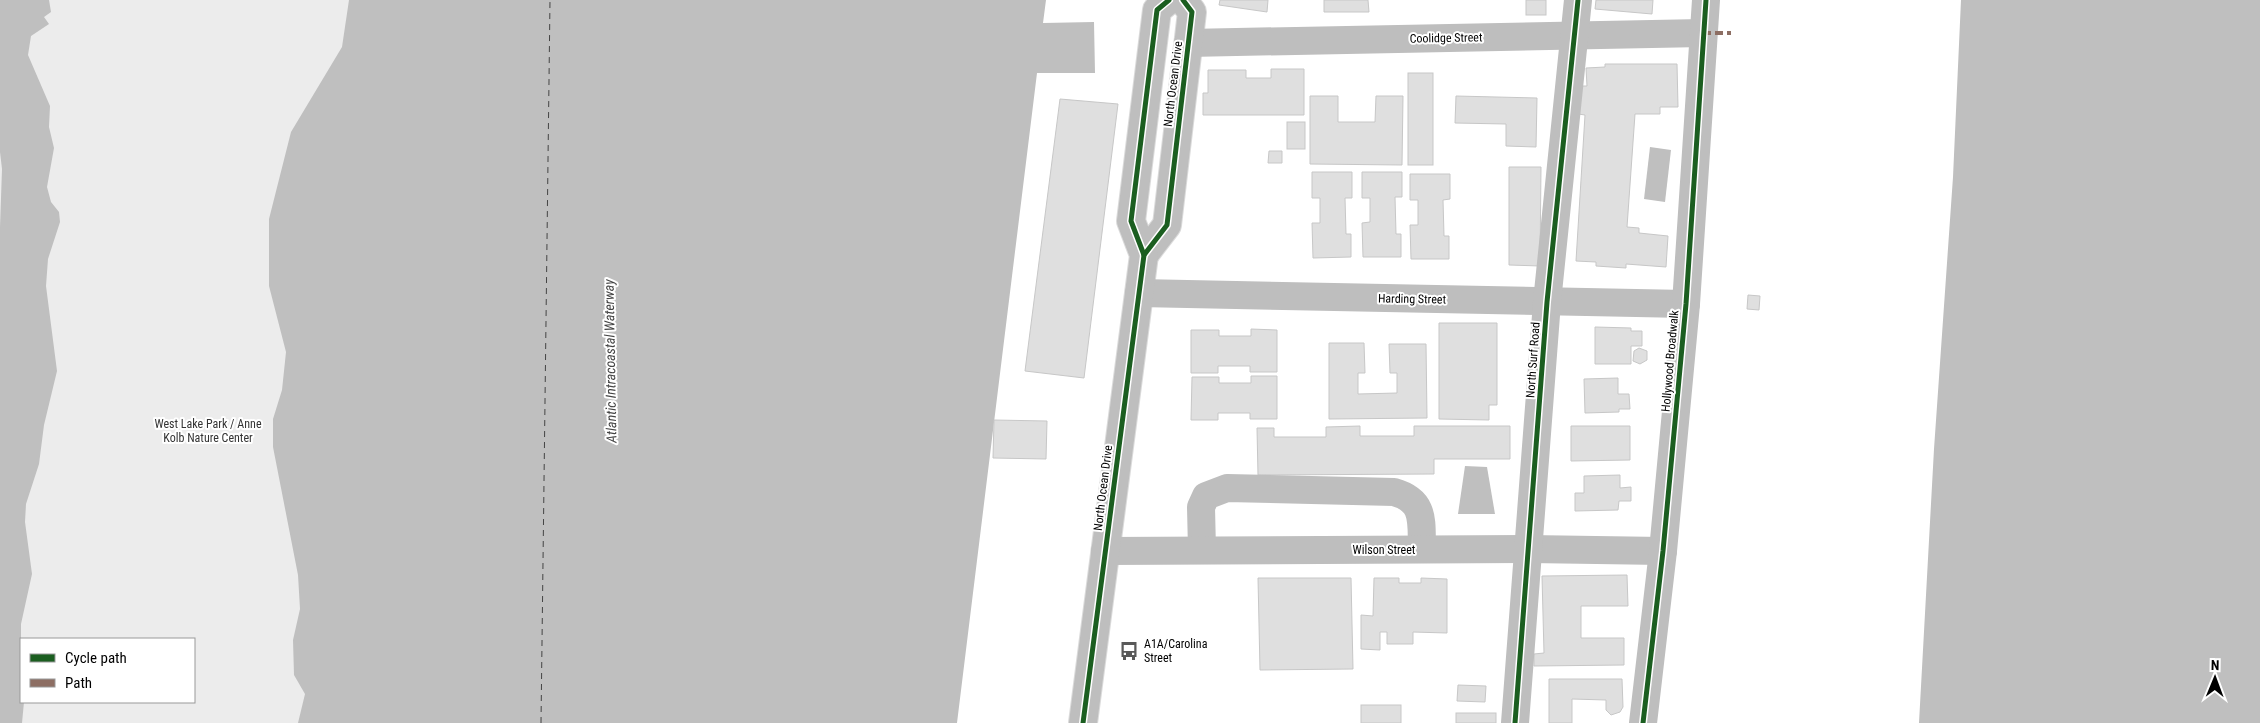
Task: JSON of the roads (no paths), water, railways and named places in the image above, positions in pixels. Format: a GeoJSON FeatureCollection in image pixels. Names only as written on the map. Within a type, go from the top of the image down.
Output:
{"type":"FeatureCollection","features":[{"type":"Feature","properties":{"kind":"street","name":"North Ocean Drive"},"geometry":{"type":"LineString","coordinates":[[1083,723],[1144,255],[1130,220],[1157,10],[1169,0]]}},
{"type":"Feature","properties":{"kind":"street","name":"North Ocean Drive"},"geometry":{"type":"LineString","coordinates":[[1144,255],[1167,225],[1192,12],[1183,0]]}},
{"type":"Feature","properties":{"kind":"street","name":"North Surf Road"},"geometry":{"type":"LineString","coordinates":[[1515,723],[1547,302],[1578,0]]}},
{"type":"Feature","properties":{"kind":"street","name":"Hollywood Broadwalk"},"geometry":{"type":"LineString","coordinates":[[1643,723],[1663,551],[1686,304],[1706,0]]}},
{"type":"Feature","properties":{"kind":"street","name":"Coolidge Street"},"geometry":{"type":"LineString","coordinates":[[1188,43],[1704,33]]}},
{"type":"Feature","properties":{"kind":"street","name":"Harding Street"},"geometry":{"type":"LineString","coordinates":[[1139,293],[1686,304]]}},
{"type":"Feature","properties":{"kind":"street"},"geometry":{"type":"LineString","coordinates":[[1202,550],[1201,507],[1206,496],[1227,488],[1394,492],[1408,496],[1421,514],[1422,549]]}},
{"type":"Feature","properties":{"kind":"street","name":"Wilson Street"},"geometry":{"type":"LineString","coordinates":[[1105,551],[1529,548],[1663,551]]}},
{"type":"Feature","properties":{"kind":"water"},"geometry":{"type":"Polygon","coordinates":[[[0,0],[49,0],[51,12],[44,17],[49,24],[31,36],[28,55],[50,106],[49,127],[54,148],[47,187],[51,202],[59,212],[60,222],[48,259],[46,286],[57,371],[44,425],[39,464],[26,504],[25,522],[32,574],[21,624],[20,638],[20,703],[24,703],[22,723],[0,723],[0,227],[2,169],[0,152],[0,0]]]}},
{"type":"Feature","properties":{"kind":"water","name":"Atlantic Intracoastal Waterway"},"geometry":{"type":"Polygon","coordinates":[[[349,0],[1046,0],[1043,23],[1094,22],[1095,73],[1037,73],[957,723],[298,723],[305,694],[294,675],[293,640],[300,609],[298,575],[273,447],[273,419],[282,390],[286,352],[269,286],[269,219],[291,132],[342,47],[349,0]]]}},
{"type":"Feature","properties":{"kind":"water"},"geometry":{"type":"Polygon","coordinates":[[[1961,0],[2260,0],[2260,723],[1919,723],[1934,449],[1953,177],[1961,0]]]}},
{"type":"Feature","properties":{"kind":"water"},"geometry":{"type":"Polygon","coordinates":[[[1650,147],[1671,150],[1665,202],[1644,199],[1650,147]]]}},
{"type":"Feature","properties":{"kind":"water"},"geometry":{"type":"Polygon","coordinates":[[[1465,466],[1487,467],[1495,514],[1458,514],[1465,466]]]}},
{"type":"Feature","properties":{"kind":"place","name":"A1A/Carolina Street"},"geometry":{"type":"Point","coordinates":[1129,651]}},
{"type":"Feature","properties":{"kind":"park label","name":"West Lake Park / Anne Kolb Nature Center"},"geometry":{"type":"Point","coordinates":[208,431]}}]}
